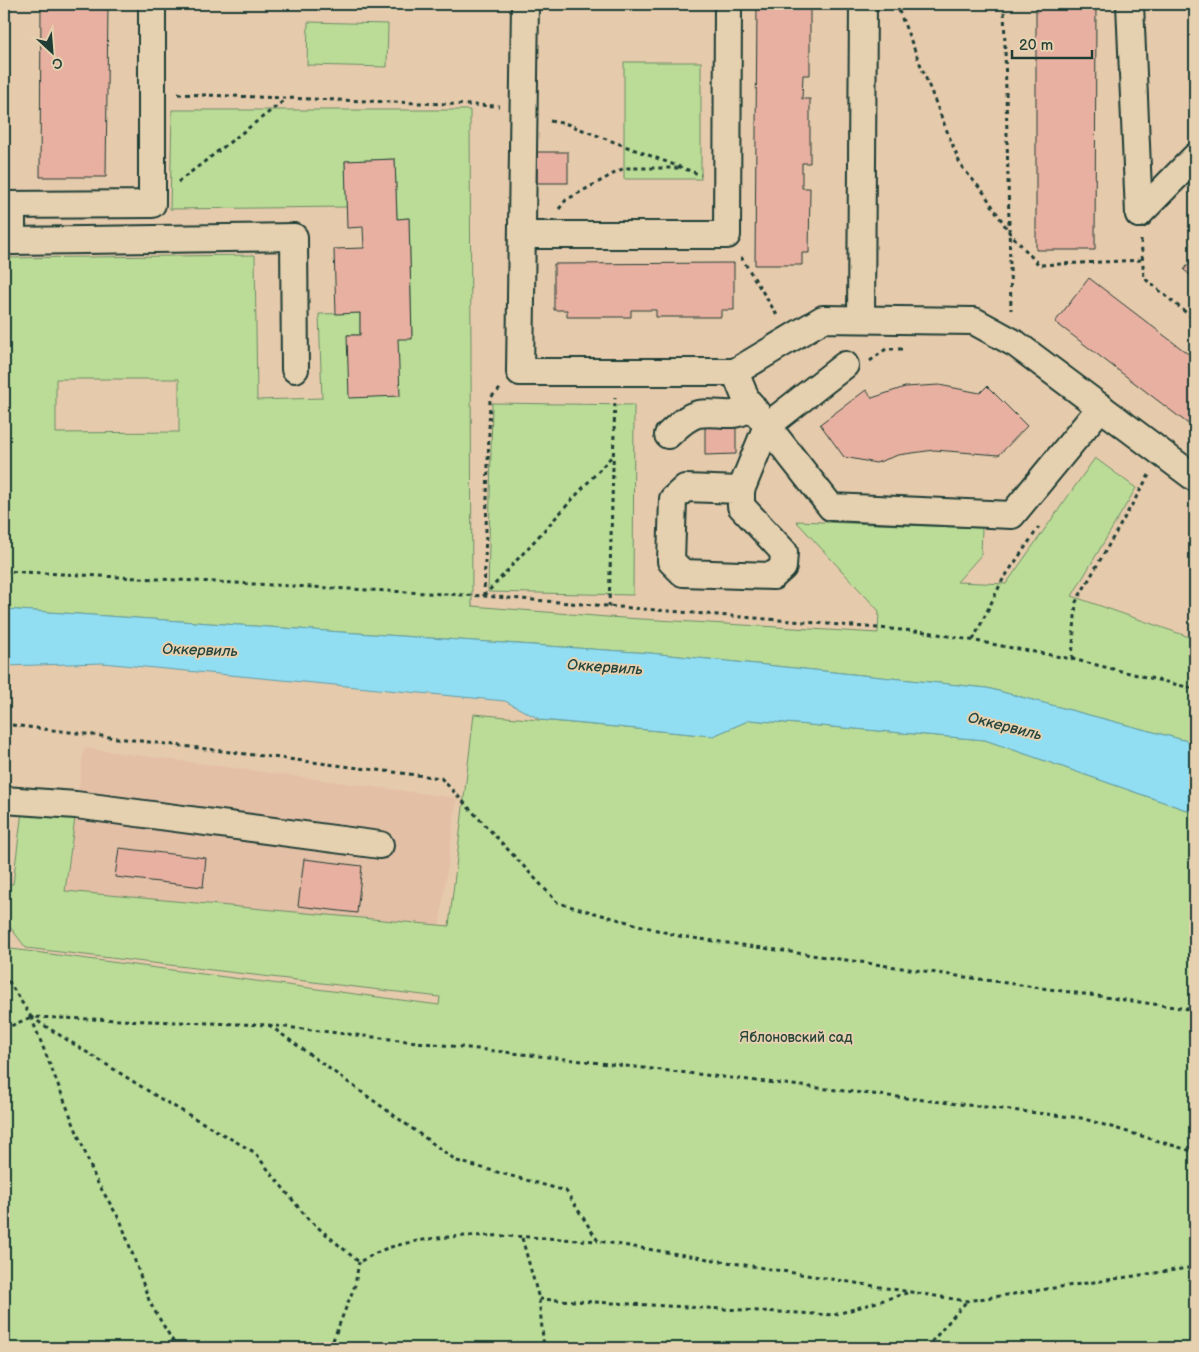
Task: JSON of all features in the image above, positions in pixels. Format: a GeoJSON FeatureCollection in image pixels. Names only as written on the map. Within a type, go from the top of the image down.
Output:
{"type":"FeatureCollection","features":[{"type":"Feature","properties":{"kind":"lane"},"geometry":{"type":"LineString","coordinates":[[152,4],[152,204],[8,205],[12,241],[294,237],[295,369]]}},
{"type":"Feature","properties":{"kind":"lane"},"geometry":{"type":"LineString","coordinates":[[525,4],[520,372],[735,372],[823,319],[974,322],[1016,344],[1195,478]]}},
{"type":"Feature","properties":{"kind":"lane"},"geometry":{"type":"LineString","coordinates":[[522,235],[727,235],[728,4]]}},
{"type":"Feature","properties":{"kind":"lane"},"geometry":{"type":"LineString","coordinates":[[861,319],[864,4]]}},
{"type":"Feature","properties":{"kind":"lane"},"geometry":{"type":"LineString","coordinates":[[1130,4],[1138,214]]}},
{"type":"Feature","properties":{"kind":"lane"},"geometry":{"type":"LineString","coordinates":[[1138,214],[1195,157]]}},
{"type":"Feature","properties":{"kind":"lane"},"geometry":{"type":"LineString","coordinates":[[668,435],[683,421],[698,414],[760,416],[845,365]]}},
{"type":"Feature","properties":{"kind":"lane"},"geometry":{"type":"LineString","coordinates":[[735,372],[746,399],[831,507],[1012,515],[1101,408]]}},
{"type":"Feature","properties":{"kind":"lane"},"geometry":{"type":"LineString","coordinates":[[741,490],[685,488],[673,499],[671,561],[682,573],[773,576],[783,567],[784,552],[741,506],[741,490],[760,416]]}},
{"type":"Feature","properties":{"kind":"lane"},"geometry":{"type":"LineString","coordinates":[[4,800],[76,805],[380,845]]}},
{"type":"Feature","properties":{"kind":"path"},"geometry":{"type":"LineString","coordinates":[[894,4],[899,11],[924,71],[961,166],[984,194],[1009,232],[1039,265],[1143,260]]}},
{"type":"Feature","properties":{"kind":"path"},"geometry":{"type":"LineString","coordinates":[[1004,4],[1010,300],[1016,344]]}},
{"type":"Feature","properties":{"kind":"path"},"geometry":{"type":"LineString","coordinates":[[152,94],[524,106]]}},
{"type":"Feature","properties":{"kind":"path"},"geometry":{"type":"LineString","coordinates":[[152,204],[286,98]]}},
{"type":"Feature","properties":{"kind":"path"},"geometry":{"type":"LineString","coordinates":[[567,124],[702,175]]}},
{"type":"Feature","properties":{"kind":"path"},"geometry":{"type":"LineString","coordinates":[[566,200],[624,168],[683,168]]}},
{"type":"Feature","properties":{"kind":"path"},"geometry":{"type":"LineString","coordinates":[[1138,214],[1144,278],[1195,320]]}},
{"type":"Feature","properties":{"kind":"path"},"geometry":{"type":"LineString","coordinates":[[727,235],[791,338]]}},
{"type":"Feature","properties":{"kind":"path"},"geometry":{"type":"LineString","coordinates":[[845,365],[860,369],[886,349],[906,349]]}},
{"type":"Feature","properties":{"kind":"path"},"geometry":{"type":"LineString","coordinates":[[484,596],[490,398],[520,372]]}},
{"type":"Feature","properties":{"kind":"path"},"geometry":{"type":"LineString","coordinates":[[609,608],[616,372]]}},
{"type":"Feature","properties":{"kind":"path"},"geometry":{"type":"LineString","coordinates":[[1072,659],[1076,602],[1162,453]]}},
{"type":"Feature","properties":{"kind":"path"},"geometry":{"type":"LineString","coordinates":[[484,596],[614,455]]}},
{"type":"Feature","properties":{"kind":"path"},"geometry":{"type":"LineString","coordinates":[[973,640],[1002,581],[1042,524]]}},
{"type":"Feature","properties":{"kind":"path"},"geometry":{"type":"LineString","coordinates":[[4,571],[484,596],[609,608],[927,632],[1072,659],[1195,689]]}},
{"type":"Feature","properties":{"kind":"path"},"geometry":{"type":"LineString","coordinates":[[4,724],[441,778],[558,902],[679,936],[1195,1010]]}},
{"type":"Feature","properties":{"kind":"path"},"geometry":{"type":"LineString","coordinates":[[4,974],[31,1017],[96,1180],[121,1222],[150,1303],[177,1348]]}},
{"type":"Feature","properties":{"kind":"path"},"geometry":{"type":"LineString","coordinates":[[31,1017],[161,1099],[254,1152],[308,1219],[359,1262]]}},
{"type":"Feature","properties":{"kind":"path"},"geometry":{"type":"LineString","coordinates":[[4,1029],[31,1017],[268,1025],[1081,1118],[1195,1152]]}},
{"type":"Feature","properties":{"kind":"path"},"geometry":{"type":"LineString","coordinates":[[268,1025],[457,1160],[566,1191],[598,1241]]}},
{"type":"Feature","properties":{"kind":"path"},"geometry":{"type":"LineString","coordinates":[[359,1262],[389,1247],[442,1237],[598,1241],[966,1301],[1195,1267]]}},
{"type":"Feature","properties":{"kind":"path"},"geometry":{"type":"LineString","coordinates":[[522,1238],[539,1300],[544,1348]]}},
{"type":"Feature","properties":{"kind":"path"},"geometry":{"type":"LineString","coordinates":[[330,1348],[355,1285],[359,1262]]}},
{"type":"Feature","properties":{"kind":"path"},"geometry":{"type":"LineString","coordinates":[[539,1300],[834,1315],[910,1292]]}},
{"type":"Feature","properties":{"kind":"path"},"geometry":{"type":"LineString","coordinates":[[926,1348],[966,1301]]}},
{"type":"Feature","properties":{"kind":"shaded area"},"geometry":{"type":"Polygon","coordinates":[[[84,748],[457,798],[432,979],[60,928],[84,748]]]}},
{"type":"Feature","properties":{"kind":"green space"},"geometry":{"type":"Polygon","coordinates":[[[308,22],[388,24],[387,67],[307,65],[308,22]]]}},
{"type":"Feature","properties":{"kind":"green space"},"geometry":{"type":"Polygon","coordinates":[[[624,62],[701,62],[701,179],[624,179],[624,62]]]}},
{"type":"Feature","properties":{"kind":"green space"},"geometry":{"type":"Polygon","coordinates":[[[172,110],[470,110],[472,606],[607,617],[878,633],[879,611],[796,521],[982,528],[981,555],[957,582],[1006,584],[1095,458],[1136,488],[1072,596],[1195,639],[1195,743],[987,688],[650,653],[4,609],[4,258],[255,255],[257,400],[322,398],[319,314],[360,313],[360,335],[347,335],[412,338],[409,218],[397,219],[395,159],[345,161],[347,207],[170,209],[172,110]],[[56,379],[56,433],[179,432],[179,379],[56,379]]]}},
{"type":"Feature","properties":{"kind":"green space"},"geometry":{"type":"Polygon","coordinates":[[[492,403],[634,405],[633,595],[488,592],[492,403]]]}},
{"type":"Feature","properties":{"kind":"green space","name":"Яблоновский сад"},"geometry":{"type":"Polygon","coordinates":[[[474,714],[713,736],[750,720],[985,740],[1195,813],[1195,1348],[4,1348],[4,948],[439,1005],[440,997],[26,948],[4,919],[4,884],[13,884],[22,811],[75,818],[65,891],[449,926],[474,714]]]}},
{"type":"Feature","properties":{"kind":"water","name":"Оккервиль"},"geometry":{"type":"Polygon","coordinates":[[[4,609],[650,653],[987,688],[1195,743],[1195,813],[985,740],[750,720],[713,736],[541,720],[505,701],[102,663],[4,666],[4,609]]]}},
{"type":"Feature","properties":{"kind":"building"},"geometry":{"type":"Polygon","coordinates":[[[41,4],[108,4],[106,177],[40,177],[41,4]]]}},
{"type":"Feature","properties":{"kind":"building"},"geometry":{"type":"Polygon","coordinates":[[[757,4],[803,4],[803,9],[810,8],[810,75],[803,75],[802,99],[810,99],[810,163],[802,163],[802,188],[810,188],[809,253],[802,253],[802,265],[755,265],[757,4]]]}},
{"type":"Feature","properties":{"kind":"building"},"geometry":{"type":"Polygon","coordinates":[[[1036,4],[1096,4],[1095,250],[1036,250],[1036,4]]]}},
{"type":"Feature","properties":{"kind":"building"},"geometry":{"type":"Polygon","coordinates":[[[537,152],[568,152],[568,183],[537,183],[537,152]]]}},
{"type":"Feature","properties":{"kind":"building"},"geometry":{"type":"Polygon","coordinates":[[[395,159],[397,219],[409,218],[412,339],[398,339],[400,396],[349,398],[347,335],[360,335],[360,313],[336,314],[334,249],[364,248],[363,227],[347,228],[345,161],[395,159]]]}},
{"type":"Feature","properties":{"kind":"building"},"geometry":{"type":"Polygon","coordinates":[[[1195,255],[1195,279],[1184,270],[1195,255]]]}},
{"type":"Feature","properties":{"kind":"building"},"geometry":{"type":"Polygon","coordinates":[[[734,263],[734,310],[721,310],[721,317],[656,317],[656,310],[631,310],[631,317],[567,317],[567,310],[554,310],[554,264],[734,263]]]}},
{"type":"Feature","properties":{"kind":"building"},"geometry":{"type":"Polygon","coordinates":[[[1089,278],[1195,359],[1195,429],[1055,322],[1089,278]]]}},
{"type":"Feature","properties":{"kind":"building"},"geometry":{"type":"Polygon","coordinates":[[[939,385],[980,393],[987,386],[1027,426],[999,455],[934,450],[898,455],[876,463],[844,457],[820,424],[866,390],[872,398],[905,387],[939,385]]]}},
{"type":"Feature","properties":{"kind":"building"},"geometry":{"type":"Polygon","coordinates":[[[736,425],[736,454],[705,455],[705,426],[736,425]]]}},
{"type":"Feature","properties":{"kind":"building"},"geometry":{"type":"Polygon","coordinates":[[[119,848],[206,858],[203,887],[115,877],[119,848]]]}},
{"type":"Feature","properties":{"kind":"building"},"geometry":{"type":"Polygon","coordinates":[[[304,859],[362,866],[357,913],[298,906],[304,859]]]}}]}
